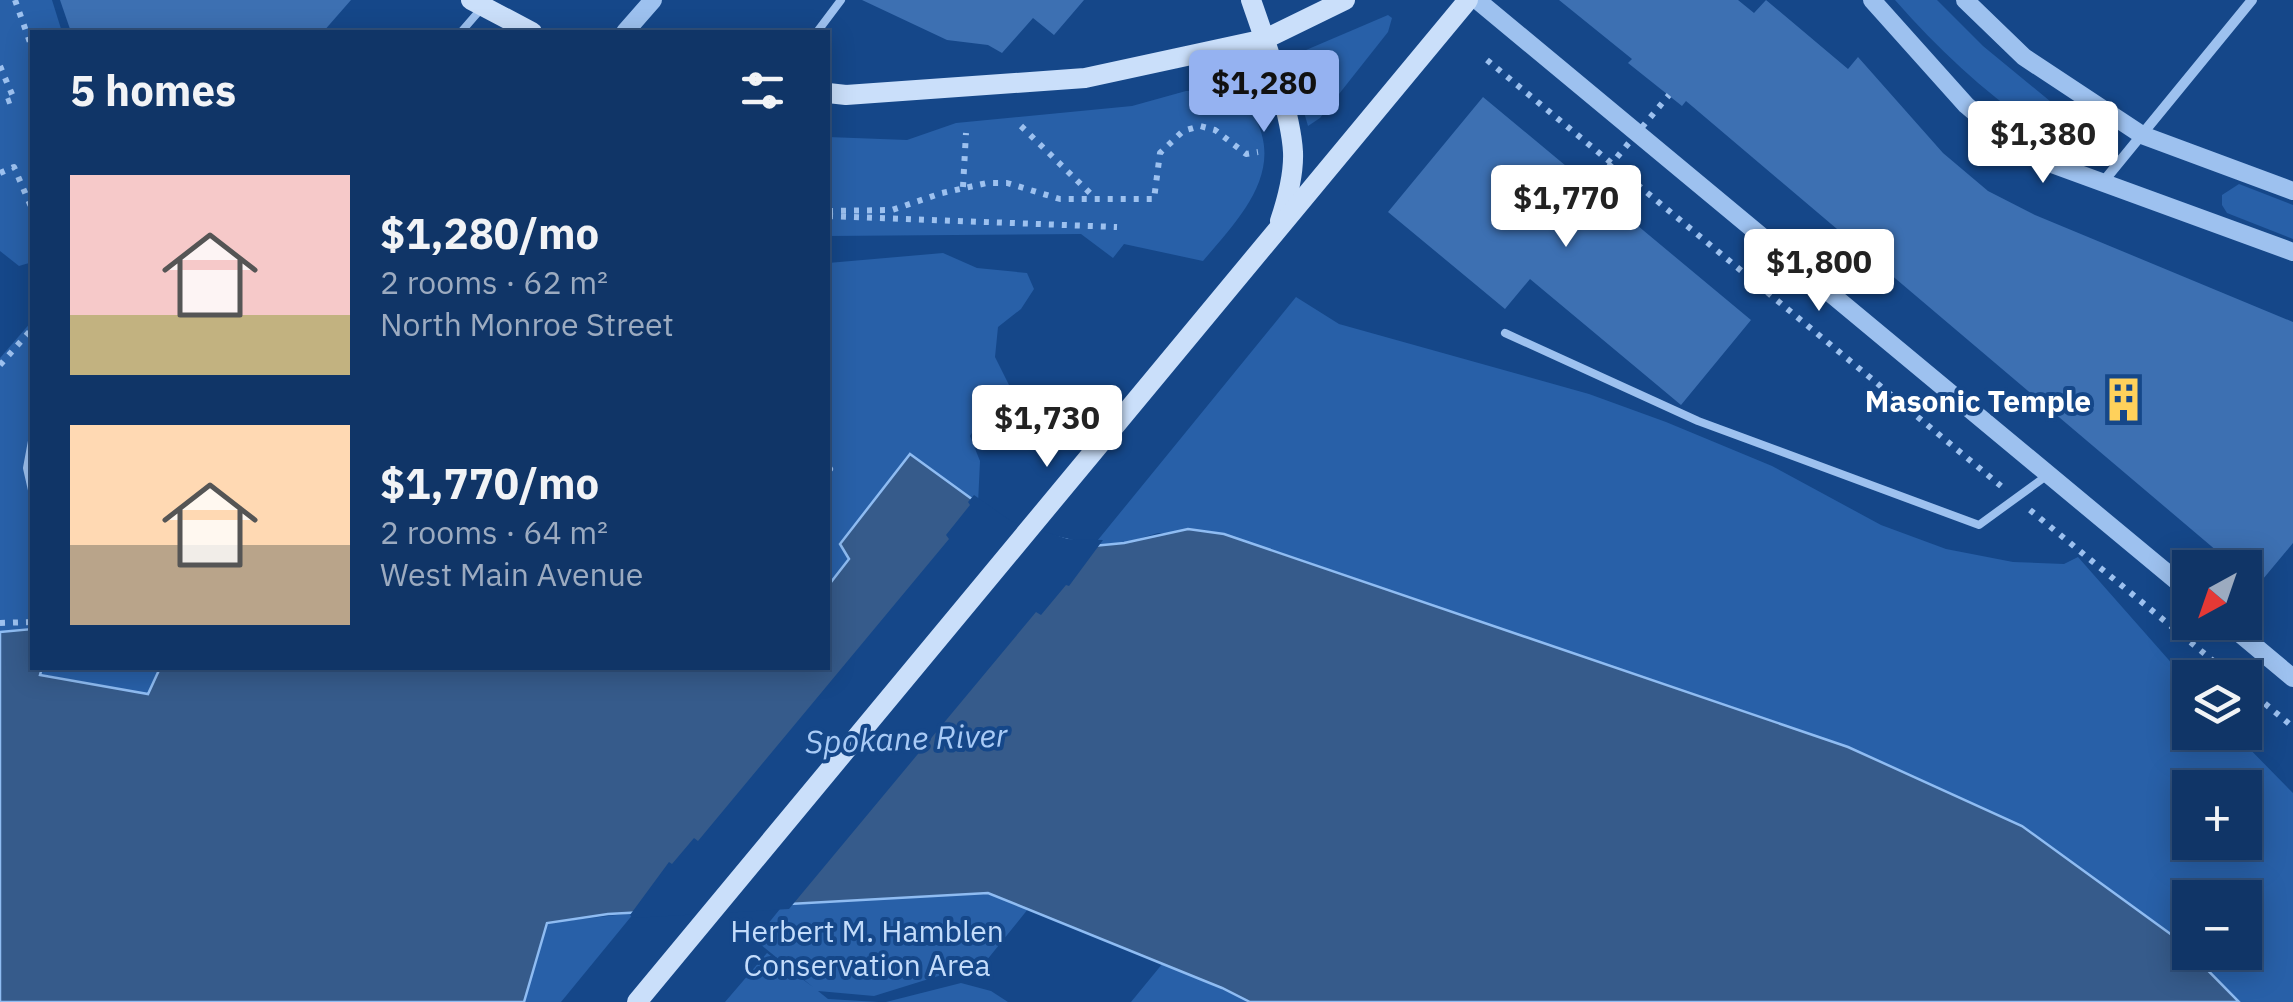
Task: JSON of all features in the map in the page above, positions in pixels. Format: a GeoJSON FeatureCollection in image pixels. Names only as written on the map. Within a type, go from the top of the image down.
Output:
{"type":"FeatureCollection","features":[{"type":"Feature","properties":{"kind":"main road"},"geometry":{"type":"LineString","coordinates":[[1252,0],[1293,152],[1288,195],[1277,233]]}},
{"type":"Feature","properties":{"kind":"main road"},"geometry":{"type":"LineString","coordinates":[[830,94],[1084,78],[1265,39],[1345,0]]}},
{"type":"Feature","properties":{"kind":"main road"},"geometry":{"type":"LineString","coordinates":[[638,1002],[1468,0]]}},
{"type":"Feature","properties":{"kind":"main road"},"geometry":{"type":"LineString","coordinates":[[477,4],[528,30]]}},
{"type":"Feature","properties":{"kind":"street"},"geometry":{"type":"LineString","coordinates":[[626,30],[653,0]]}},
{"type":"Feature","properties":{"kind":"street"},"geometry":{"type":"LineString","coordinates":[[1477,0],[2172,577]]}},
{"type":"Feature","properties":{"kind":"street"},"geometry":{"type":"LineString","coordinates":[[1872,0],[1966,105],[2006,139],[2052,164],[2293,252]]}},
{"type":"Feature","properties":{"kind":"street"},"geometry":{"type":"LineString","coordinates":[[1965,0],[2024,57],[2142,135],[2293,191]]}},
{"type":"Feature","properties":{"kind":"street"},"geometry":{"type":"LineString","coordinates":[[2103,182],[2252,0]]}},
{"type":"Feature","properties":{"kind":"street"},"geometry":{"type":"LineString","coordinates":[[2248,640],[2293,678]]}},
{"type":"Feature","properties":{"kind":"lane"},"geometry":{"type":"LineString","coordinates":[[818,30],[841,0]]}},
{"type":"Feature","properties":{"kind":"lane"},"geometry":{"type":"LineString","coordinates":[[462,30],[477,4]]}},
{"type":"Feature","properties":{"kind":"lane"},"geometry":{"type":"LineString","coordinates":[[1505,334],[1698,420],[1979,526],[2050,474]]}},
{"type":"Feature","properties":{"kind":"lane"},"geometry":{"type":"LineString","coordinates":[[30,450],[26,468],[30,483]]}},
{"type":"Feature","properties":{"kind":"path"},"geometry":{"type":"LineString","coordinates":[[15,0],[30,42]]}},
{"type":"Feature","properties":{"kind":"path"},"geometry":{"type":"LineString","coordinates":[[1487,60],[2212,660]]}},
{"type":"Feature","properties":{"kind":"path"},"geometry":{"type":"LineString","coordinates":[[0,66],[14,100],[0,104]]}},
{"type":"Feature","properties":{"kind":"path"},"geometry":{"type":"LineString","coordinates":[[1592,187],[1669,96]]}},
{"type":"Feature","properties":{"kind":"path"},"geometry":{"type":"LineString","coordinates":[[1020,126],[1096,199]]}},
{"type":"Feature","properties":{"kind":"path"},"geometry":{"type":"LineString","coordinates":[[830,214],[892,210],[964,187],[1008,183],[1060,198],[1154,198],[1160,152],[1183,131],[1200,126],[1215,130],[1246,154],[1258,152]]}},
{"type":"Feature","properties":{"kind":"path"},"geometry":{"type":"LineString","coordinates":[[964,187],[966,133]]}},
{"type":"Feature","properties":{"kind":"path"},"geometry":{"type":"LineString","coordinates":[[0,172],[14,168],[30,204]]}},
{"type":"Feature","properties":{"kind":"path"},"geometry":{"type":"LineString","coordinates":[[830,214],[1117,227]]}},
{"type":"Feature","properties":{"kind":"path"},"geometry":{"type":"LineString","coordinates":[[0,365],[30,331]]}},
{"type":"Feature","properties":{"kind":"path"},"geometry":{"type":"LineString","coordinates":[[0,623],[30,622]]}},
{"type":"Feature","properties":{"kind":"path"},"geometry":{"type":"LineString","coordinates":[[2262,701],[2293,727]]}},
{"type":"Feature","properties":{"kind":"green space"},"geometry":{"type":"Polygon","coordinates":[[[0,0],[52,0],[61,30],[30,30],[30,266],[19,266],[0,251],[0,0]]]}},
{"type":"Feature","properties":{"kind":"green space"},"geometry":{"type":"Polygon","coordinates":[[[1895,0],[1937,0],[1983,46],[2056,106],[2056,123],[2038,129],[2018,115],[1963,69],[1895,0]]]}},
{"type":"Feature","properties":{"kind":"green space"},"geometry":{"type":"Polygon","coordinates":[[[1388,15],[1392,18],[1388,32],[1320,118],[1308,126],[1290,64],[1292,56],[1388,15]]]}},
{"type":"Feature","properties":{"kind":"green space"},"geometry":{"type":"Polygon","coordinates":[[[1186,91],[1222,91],[1240,100],[1257,122],[1263,142],[1264,161],[1252,198],[1203,261],[1124,244],[1113,258],[1081,234],[830,236],[830,137],[907,140],[956,123],[1132,106],[1186,91]]]}},
{"type":"Feature","properties":{"kind":"green space"},"geometry":{"type":"Polygon","coordinates":[[[2239,184],[2293,205],[2293,239],[2227,213],[2222,195],[2239,184]]]}},
{"type":"Feature","properties":{"kind":"green space"},"geometry":{"type":"Polygon","coordinates":[[[943,253],[977,268],[1027,273],[1034,289],[1021,309],[998,327],[995,357],[1013,393],[1006,414],[978,423],[970,436],[980,461],[978,504],[849,559],[830,583],[830,263],[943,253]]]}},
{"type":"Feature","properties":{"kind":"green space"},"geometry":{"type":"Polygon","coordinates":[[[1296,297],[1339,324],[1589,394],[1666,422],[1772,466],[1881,525],[1946,549],[2013,562],[2064,564],[2078,557],[2172,664],[2172,750],[2251,750],[2293,793],[2293,1002],[2239,1002],[2208,970],[2262,970],[2262,880],[2172,880],[2172,935],[2022,826],[1848,747],[1224,534],[1158,533],[1124,543],[1093,546],[1296,297]]]}},
{"type":"Feature","properties":{"kind":"green space"},"geometry":{"type":"Polygon","coordinates":[[[30,323],[30,629],[0,632],[0,358],[30,323]]]}},
{"type":"Feature","properties":{"kind":"green space"},"geometry":{"type":"Polygon","coordinates":[[[41,670],[159,670],[149,694],[40,674],[41,670]]]}},
{"type":"Feature","properties":{"kind":"green space","name":"Herbert M. Hamblen Conservation Area"},"geometry":{"type":"Polygon","coordinates":[[[988,893],[1028,909],[978,971],[961,969],[874,996],[818,991],[828,999],[879,1002],[725,1002],[767,953],[813,987],[755,940],[784,904],[988,893]]]}},
{"type":"Feature","properties":{"kind":"green space"},"geometry":{"type":"Polygon","coordinates":[[[634,913],[561,1002],[524,1002],[547,923],[634,913]]]}},
{"type":"Feature","properties":{"kind":"green space"},"geometry":{"type":"Polygon","coordinates":[[[1163,963],[1250,1002],[1131,1002],[1163,963]]]}},
{"type":"Feature","properties":{"kind":"green space"},"geometry":{"type":"Polygon","coordinates":[[[961,983],[991,991],[1008,1002],[886,1002],[961,983]]]}},
{"type":"Feature","properties":{"kind":"water","name":"Spokane River"},"geometry":{"type":"Polygon","coordinates":[[[910,454],[1009,526],[1093,546],[1188,529],[1224,534],[1848,747],[2022,826],[2172,935],[2172,970],[2208,970],[2239,1002],[1250,1002],[988,893],[608,914],[547,923],[524,1002],[0,1002],[0,632],[30,629],[30,670],[41,670],[40,675],[148,694],[159,670],[830,670],[830,583],[849,559],[840,544],[910,454]]]}},
{"type":"Feature","properties":{"kind":"pier"},"geometry":{"type":"Polygon","coordinates":[[[974,495],[1011,521],[1068,539],[1103,540],[1069,586],[1041,615],[1036,612],[789,909],[633,918],[630,915],[669,862],[672,864],[694,838],[698,841],[949,539],[946,535],[974,495]]]}},
{"type":"Feature","properties":{"kind":"building"},"geometry":{"type":"Polygon","coordinates":[[[60,0],[351,0],[325,30],[70,30],[60,0]]]}},
{"type":"Feature","properties":{"kind":"building"},"geometry":{"type":"Polygon","coordinates":[[[862,0],[1084,0],[1054,35],[1033,18],[1002,53],[988,45],[947,40],[862,0]]]}},
{"type":"Feature","properties":{"kind":"building"},"geometry":{"type":"Polygon","coordinates":[[[1559,0],[1738,0],[1754,13],[1766,0],[1848,69],[1858,57],[1943,153],[1988,191],[2035,215],[2293,322],[2293,543],[2262,580],[2262,550],[2216,550],[1686,101],[1682,106],[1628,63],[1632,59],[1559,0]]]}},
{"type":"Feature","properties":{"kind":"building"},"geometry":{"type":"Polygon","coordinates":[[[1483,97],[1751,320],[1681,405],[1530,279],[1505,309],[1388,212],[1483,97]]]}},
{"type":"Feature","properties":{"kind":"place","name":"Masonic Temple"},"geometry":{"type":"Point","coordinates":[2124,400]}}]}
